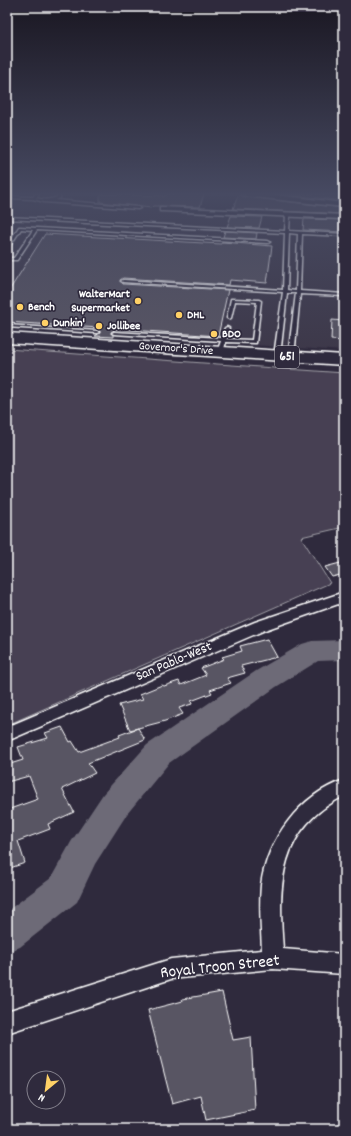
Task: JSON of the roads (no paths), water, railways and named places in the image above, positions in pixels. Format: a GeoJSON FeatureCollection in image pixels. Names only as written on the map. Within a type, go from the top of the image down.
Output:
{"type":"FeatureCollection","features":[{"type":"Feature","properties":{"kind":"highway","name":"Governor's Drive"},"geometry":{"type":"LineString","coordinates":[[7,338],[227,346],[284,357],[344,360]]}},
{"type":"Feature","properties":{"kind":"street","name":"San Pablo-West"},"geometry":{"type":"LineString","coordinates":[[7,734],[260,626],[344,597]]}},
{"type":"Feature","properties":{"kind":"street"},"geometry":{"type":"LineString","coordinates":[[273,959],[270,897],[275,865],[286,839],[302,817],[323,798],[344,787]]}},
{"type":"Feature","properties":{"kind":"street","name":"Royal Troon Street"},"geometry":{"type":"LineString","coordinates":[[7,1022],[99,991],[171,969],[273,959],[344,964]]}},
{"type":"Feature","properties":{"kind":"lane"},"geometry":{"type":"LineString","coordinates":[[7,259],[15,259],[23,247]]}},
{"type":"Feature","properties":{"kind":"lane"},"geometry":{"type":"LineString","coordinates":[[284,357],[287,247]]}},
{"type":"Feature","properties":{"kind":"lane"},"geometry":{"type":"LineString","coordinates":[[284,357],[298,292],[300,247]]}},
{"type":"Feature","properties":{"kind":"lane"},"geometry":{"type":"LineString","coordinates":[[123,282],[344,295]]}},
{"type":"Feature","properties":{"kind":"lane"},"geometry":{"type":"LineString","coordinates":[[114,333],[227,346],[254,342],[259,301],[262,290]]}},
{"type":"Feature","properties":{"kind":"lane"},"geometry":{"type":"LineString","coordinates":[[229,318],[233,300],[259,301]]}},
{"type":"Feature","properties":{"kind":"lane"},"geometry":{"type":"LineString","coordinates":[[7,326],[97,332]]}},
{"type":"Feature","properties":{"kind":"lane"},"geometry":{"type":"LineString","coordinates":[[227,328],[227,346]]}},
{"type":"Feature","properties":{"kind":"waterway"},"geometry":{"type":"LineString","coordinates":[[7,934],[64,890],[83,853],[115,804],[158,754],[266,679],[312,651],[344,650]]}},
{"type":"Feature","properties":{"kind":"place","name":"WalterMart Supermarket"},"geometry":{"type":"Point","coordinates":[138,301]}},
{"type":"Feature","properties":{"kind":"place","name":"Bench"},"geometry":{"type":"Point","coordinates":[20,307]}},
{"type":"Feature","properties":{"kind":"place","name":"DHL"},"geometry":{"type":"Point","coordinates":[179,315]}},
{"type":"Feature","properties":{"kind":"place","name":"Dunkin'"},"geometry":{"type":"Point","coordinates":[45,323]}},
{"type":"Feature","properties":{"kind":"place","name":"Jollibee"},"geometry":{"type":"Point","coordinates":[99,326]}},
{"type":"Feature","properties":{"kind":"place","name":"BDO"},"geometry":{"type":"Point","coordinates":[214,334]}}]}
